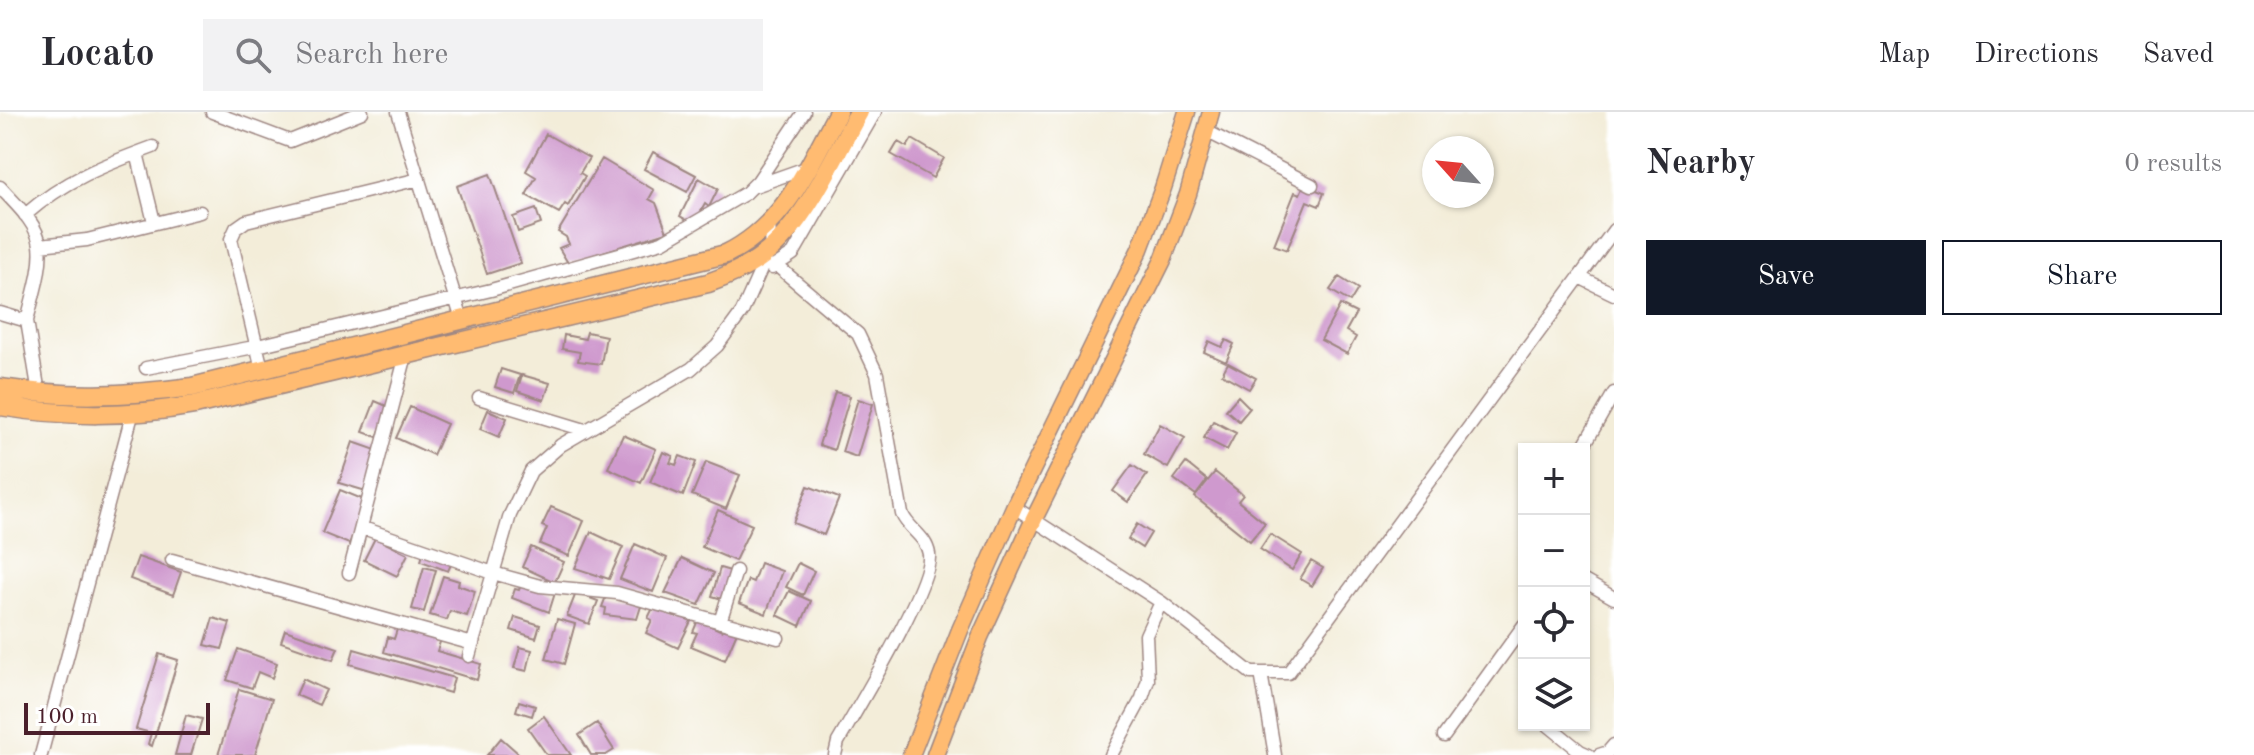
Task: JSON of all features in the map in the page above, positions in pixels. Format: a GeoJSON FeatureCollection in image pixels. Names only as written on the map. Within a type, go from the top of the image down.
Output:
{"type":"FeatureCollection","features":[{"type":"Feature","properties":{"kind":"highway"},"geometry":{"type":"LineString","coordinates":[[0,388],[73,396],[192,387],[726,254],[747,243],[769,225],[786,205],[838,112]]}},
{"type":"Feature","properties":{"kind":"highway"},"geometry":{"type":"LineString","coordinates":[[0,406],[72,415],[132,415],[195,405],[708,283],[760,258],[774,256],[859,112]]}},
{"type":"Feature","properties":{"kind":"main road"},"geometry":{"type":"LineString","coordinates":[[911,755],[960,630],[1014,507],[1140,249],[1187,112]]}},
{"type":"Feature","properties":{"kind":"main road"},"geometry":{"type":"LineString","coordinates":[[935,755],[980,637],[1034,519],[1163,260],[1188,194],[1211,112]]}},
{"type":"Feature","properties":{"kind":"street"},"geometry":{"type":"LineString","coordinates":[[212,112],[290,141],[362,112]]}},
{"type":"Feature","properties":{"kind":"street"},"geometry":{"type":"LineString","coordinates":[[398,112],[462,320]]}},
{"type":"Feature","properties":{"kind":"street"},"geometry":{"type":"LineString","coordinates":[[752,187],[804,112]]}},
{"type":"Feature","properties":{"kind":"street"},"geometry":{"type":"LineString","coordinates":[[172,560],[471,650],[510,515],[531,471],[561,445],[691,369],[717,346],[774,256],[793,254],[875,112]]}},
{"type":"Feature","properties":{"kind":"street"},"geometry":{"type":"LineString","coordinates":[[1206,131],[1312,185]]}},
{"type":"Feature","properties":{"kind":"street"},"geometry":{"type":"LineString","coordinates":[[25,215],[65,183],[153,147]]}},
{"type":"Feature","properties":{"kind":"street"},"geometry":{"type":"LineString","coordinates":[[137,153],[154,222]]}},
{"type":"Feature","properties":{"kind":"street"},"geometry":{"type":"LineString","coordinates":[[146,368],[257,346],[456,299],[662,242],[727,206],[752,187],[806,168]]}},
{"type":"Feature","properties":{"kind":"street"},"geometry":{"type":"LineString","coordinates":[[262,369],[231,239],[236,228],[246,221],[419,179]]}},
{"type":"Feature","properties":{"kind":"street"},"geometry":{"type":"LineString","coordinates":[[0,187],[35,229],[40,245],[27,321],[39,393]]}},
{"type":"Feature","properties":{"kind":"street"},"geometry":{"type":"LineString","coordinates":[[40,245],[87,240],[200,212]]}},
{"type":"Feature","properties":{"kind":"street"},"geometry":{"type":"LineString","coordinates":[[769,225],[774,256],[858,334],[870,353],[877,374],[902,514],[906,524],[923,539],[930,557],[923,587],[838,742],[835,755]]}},
{"type":"Feature","properties":{"kind":"street"},"geometry":{"type":"LineString","coordinates":[[1014,507],[1161,602],[1251,673],[1288,673],[1614,230]]}},
{"type":"Feature","properties":{"kind":"street"},"geometry":{"type":"LineString","coordinates":[[757,279],[774,256]]}},
{"type":"Feature","properties":{"kind":"street"},"geometry":{"type":"LineString","coordinates":[[1579,277],[1614,294]]}},
{"type":"Feature","properties":{"kind":"street"},"geometry":{"type":"LineString","coordinates":[[0,313],[27,321]]}},
{"type":"Feature","properties":{"kind":"street"},"geometry":{"type":"LineString","coordinates":[[349,573],[406,355]]}},
{"type":"Feature","properties":{"kind":"street"},"geometry":{"type":"LineString","coordinates":[[1585,443],[1614,393]]}},
{"type":"Feature","properties":{"kind":"street"},"geometry":{"type":"LineString","coordinates":[[479,398],[585,430]]}},
{"type":"Feature","properties":{"kind":"street"},"geometry":{"type":"LineString","coordinates":[[41,755],[132,415]]}},
{"type":"Feature","properties":{"kind":"street"},"geometry":{"type":"LineString","coordinates":[[363,528],[540,586],[617,593],[778,638]]}},
{"type":"Feature","properties":{"kind":"street"},"geometry":{"type":"LineString","coordinates":[[720,622],[736,571]]}},
{"type":"Feature","properties":{"kind":"street"},"geometry":{"type":"LineString","coordinates":[[1590,584],[1614,598]]}},
{"type":"Feature","properties":{"kind":"street"},"geometry":{"type":"LineString","coordinates":[[1111,755],[1148,680],[1146,635],[1161,602]]}},
{"type":"Feature","properties":{"kind":"street"},"geometry":{"type":"LineString","coordinates":[[1444,736],[1518,633]]}},
{"type":"Feature","properties":{"kind":"street"},"geometry":{"type":"LineString","coordinates":[[1261,673],[1275,755]]}},
{"type":"Feature","properties":{"kind":"street"},"geometry":{"type":"LineString","coordinates":[[1555,731],[1589,755]]}},
{"type":"Feature","properties":{"kind":"street"},"geometry":{"type":"LineString","coordinates":[[1599,755],[1608,752],[1614,745]]}},
{"type":"Feature","properties":{"kind":"building"},"geometry":{"type":"Polygon","coordinates":[[[546,134],[589,158],[580,173],[585,176],[568,206],[565,204],[559,213],[526,195],[536,177],[526,171],[546,134]]]}},
{"type":"Feature","properties":{"kind":"building"},"geometry":{"type":"Polygon","coordinates":[[[912,139],[944,158],[933,178],[891,154],[898,142],[907,147],[912,139]]]}},
{"type":"Feature","properties":{"kind":"building"},"geometry":{"type":"Polygon","coordinates":[[[653,152],[696,175],[687,192],[644,169],[653,152]]]}},
{"type":"Feature","properties":{"kind":"building"},"geometry":{"type":"Polygon","coordinates":[[[602,159],[654,190],[649,199],[656,203],[667,232],[568,263],[559,248],[569,244],[566,237],[558,232],[602,159]]]}},
{"type":"Feature","properties":{"kind":"building"},"geometry":{"type":"Polygon","coordinates":[[[490,174],[521,263],[487,274],[457,186],[490,174]]]}},
{"type":"Feature","properties":{"kind":"building"},"geometry":{"type":"Polygon","coordinates":[[[699,178],[718,189],[709,207],[705,204],[694,224],[680,216],[699,178]]]}},
{"type":"Feature","properties":{"kind":"building"},"geometry":{"type":"Polygon","coordinates":[[[1304,185],[1324,193],[1319,206],[1307,201],[1287,250],[1274,245],[1295,192],[1300,194],[1304,185]]]}},
{"type":"Feature","properties":{"kind":"building"},"geometry":{"type":"Polygon","coordinates":[[[536,209],[541,224],[518,232],[513,217],[536,209]]]}},
{"type":"Feature","properties":{"kind":"building"},"geometry":{"type":"Polygon","coordinates":[[[1339,277],[1358,289],[1350,302],[1330,290],[1339,277]]]}},
{"type":"Feature","properties":{"kind":"building"},"geometry":{"type":"Polygon","coordinates":[[[1340,305],[1356,313],[1346,331],[1356,337],[1347,354],[1321,340],[1340,305]]]}},
{"type":"Feature","properties":{"kind":"building"},"geometry":{"type":"Polygon","coordinates":[[[587,332],[606,336],[601,364],[578,361],[580,352],[562,349],[564,335],[585,339],[587,332]]]}},
{"type":"Feature","properties":{"kind":"building"},"geometry":{"type":"Polygon","coordinates":[[[1226,340],[1234,344],[1226,362],[1204,352],[1209,341],[1222,347],[1226,340]]]}},
{"type":"Feature","properties":{"kind":"building"},"geometry":{"type":"Polygon","coordinates":[[[1228,363],[1256,378],[1249,389],[1222,374],[1228,363]]]}},
{"type":"Feature","properties":{"kind":"building"},"geometry":{"type":"Polygon","coordinates":[[[501,369],[520,375],[514,393],[495,387],[501,369]]]}},
{"type":"Feature","properties":{"kind":"building"},"geometry":{"type":"Polygon","coordinates":[[[522,375],[550,383],[544,400],[517,391],[522,375]]]}},
{"type":"Feature","properties":{"kind":"building"},"geometry":{"type":"Polygon","coordinates":[[[835,392],[850,396],[834,450],[819,445],[835,392]]]}},
{"type":"Feature","properties":{"kind":"building"},"geometry":{"type":"Polygon","coordinates":[[[1238,396],[1250,408],[1239,421],[1226,410],[1238,396]]]}},
{"type":"Feature","properties":{"kind":"building"},"geometry":{"type":"Polygon","coordinates":[[[858,399],[873,404],[857,457],[842,452],[858,399]]]}},
{"type":"Feature","properties":{"kind":"building"},"geometry":{"type":"Polygon","coordinates":[[[375,401],[389,407],[377,437],[363,432],[375,401]]]}},
{"type":"Feature","properties":{"kind":"building"},"geometry":{"type":"Polygon","coordinates":[[[410,407],[447,424],[433,455],[396,438],[410,407]]]}},
{"type":"Feature","properties":{"kind":"building"},"geometry":{"type":"Polygon","coordinates":[[[488,410],[507,418],[499,437],[480,429],[488,410]]]}},
{"type":"Feature","properties":{"kind":"building"},"geometry":{"type":"Polygon","coordinates":[[[1213,421],[1236,433],[1227,450],[1204,438],[1213,421]]]}},
{"type":"Feature","properties":{"kind":"building"},"geometry":{"type":"Polygon","coordinates":[[[1160,424],[1185,438],[1168,468],[1144,454],[1160,424]]]}},
{"type":"Feature","properties":{"kind":"building"},"geometry":{"type":"Polygon","coordinates":[[[623,435],[656,449],[641,483],[608,468],[623,435]]]}},
{"type":"Feature","properties":{"kind":"building"},"geometry":{"type":"Polygon","coordinates":[[[353,442],[379,451],[366,491],[339,483],[353,442]]]}},
{"type":"Feature","properties":{"kind":"building"},"geometry":{"type":"Polygon","coordinates":[[[663,452],[673,456],[670,463],[676,465],[680,456],[696,462],[683,496],[650,482],[663,452]]]}},
{"type":"Feature","properties":{"kind":"building"},"geometry":{"type":"Polygon","coordinates":[[[706,462],[740,475],[726,509],[692,495],[706,462]]]}},
{"type":"Feature","properties":{"kind":"building"},"geometry":{"type":"Polygon","coordinates":[[[1186,463],[1207,480],[1196,495],[1174,479],[1186,463]]]}},
{"type":"Feature","properties":{"kind":"building"},"geometry":{"type":"Polygon","coordinates":[[[1132,465],[1147,475],[1128,502],[1113,491],[1132,465]]]}},
{"type":"Feature","properties":{"kind":"building"},"geometry":{"type":"Polygon","coordinates":[[[1215,472],[1243,495],[1238,501],[1265,523],[1250,541],[1195,497],[1215,472]]]}},
{"type":"Feature","properties":{"kind":"building"},"geometry":{"type":"Polygon","coordinates":[[[808,486],[839,498],[824,535],[793,523],[808,486]]]}},
{"type":"Feature","properties":{"kind":"building"},"geometry":{"type":"Polygon","coordinates":[[[340,490],[367,501],[349,544],[322,533],[340,490]]]}},
{"type":"Feature","properties":{"kind":"building"},"geometry":{"type":"Polygon","coordinates":[[[551,507],[584,521],[569,556],[540,544],[547,528],[542,526],[551,507]]]}},
{"type":"Feature","properties":{"kind":"building"},"geometry":{"type":"Polygon","coordinates":[[[718,510],[752,525],[735,561],[702,547],[718,510]]]}},
{"type":"Feature","properties":{"kind":"building"},"geometry":{"type":"Polygon","coordinates":[[[1137,524],[1151,533],[1142,548],[1128,539],[1137,524]]]}},
{"type":"Feature","properties":{"kind":"building"},"geometry":{"type":"Polygon","coordinates":[[[591,532],[623,547],[609,579],[575,568],[591,532]]]}},
{"type":"Feature","properties":{"kind":"building"},"geometry":{"type":"Polygon","coordinates":[[[1270,534],[1302,554],[1292,570],[1260,549],[1270,534]]]}},
{"type":"Feature","properties":{"kind":"building"},"geometry":{"type":"Polygon","coordinates":[[[375,538],[408,554],[397,576],[364,560],[375,538]]]}},
{"type":"Feature","properties":{"kind":"building"},"geometry":{"type":"Polygon","coordinates":[[[635,544],[667,558],[653,592],[620,579],[635,544]]]}},
{"type":"Feature","properties":{"kind":"building"},"geometry":{"type":"Polygon","coordinates":[[[531,547],[564,562],[555,582],[522,567],[531,547]]]}},
{"type":"Feature","properties":{"kind":"building"},"geometry":{"type":"Polygon","coordinates":[[[424,551],[452,562],[448,571],[421,561],[424,551]]]}},
{"type":"Feature","properties":{"kind":"building"},"geometry":{"type":"Polygon","coordinates":[[[138,557],[181,572],[173,595],[130,579],[138,557]]]}},
{"type":"Feature","properties":{"kind":"building"},"geometry":{"type":"Polygon","coordinates":[[[682,558],[714,573],[699,605],[665,593],[682,558]]]}},
{"type":"Feature","properties":{"kind":"building"},"geometry":{"type":"Polygon","coordinates":[[[1311,561],[1323,568],[1312,586],[1300,579],[1311,561]]]}},
{"type":"Feature","properties":{"kind":"building"},"geometry":{"type":"Polygon","coordinates":[[[760,563],[782,571],[766,614],[739,603],[748,580],[753,582],[760,563]]]}},
{"type":"Feature","properties":{"kind":"building"},"geometry":{"type":"Polygon","coordinates":[[[798,563],[814,571],[803,595],[786,587],[798,563]]]}},
{"type":"Feature","properties":{"kind":"building"},"geometry":{"type":"Polygon","coordinates":[[[424,567],[436,570],[424,612],[412,609],[424,567]]]}},
{"type":"Feature","properties":{"kind":"building"},"geometry":{"type":"Polygon","coordinates":[[[720,568],[730,571],[722,599],[712,596],[720,568]]]}},
{"type":"Feature","properties":{"kind":"building"},"geometry":{"type":"Polygon","coordinates":[[[443,576],[475,591],[467,616],[450,611],[447,620],[430,615],[443,576]]]}},
{"type":"Feature","properties":{"kind":"building"},"geometry":{"type":"Polygon","coordinates":[[[522,582],[555,593],[549,612],[512,598],[522,582]]]}},
{"type":"Feature","properties":{"kind":"building"},"geometry":{"type":"Polygon","coordinates":[[[789,591],[811,601],[800,626],[777,615],[789,591]]]}},
{"type":"Feature","properties":{"kind":"building"},"geometry":{"type":"Polygon","coordinates":[[[576,593],[598,601],[589,624],[567,616],[576,593]]]}},
{"type":"Feature","properties":{"kind":"building"},"geometry":{"type":"Polygon","coordinates":[[[607,594],[642,603],[637,619],[605,615],[606,608],[602,607],[607,594]]]}},
{"type":"Feature","properties":{"kind":"building"},"geometry":{"type":"Polygon","coordinates":[[[654,606],[677,617],[679,613],[692,619],[678,648],[646,633],[654,606]]]}},
{"type":"Feature","properties":{"kind":"building"},"geometry":{"type":"Polygon","coordinates":[[[515,617],[540,625],[536,638],[511,630],[515,617]]]}},
{"type":"Feature","properties":{"kind":"building"},"geometry":{"type":"Polygon","coordinates":[[[213,618],[230,623],[222,649],[205,645],[213,618]]]}},
{"type":"Feature","properties":{"kind":"building"},"geometry":{"type":"Polygon","coordinates":[[[557,619],[575,624],[564,664],[546,659],[557,619]]]}},
{"type":"Feature","properties":{"kind":"building"},"geometry":{"type":"Polygon","coordinates":[[[698,620],[722,631],[724,627],[737,632],[725,660],[691,646],[697,633],[693,632],[698,620]]]}},
{"type":"Feature","properties":{"kind":"building"},"geometry":{"type":"Polygon","coordinates":[[[398,626],[441,639],[437,651],[481,664],[477,680],[384,652],[388,637],[394,639],[398,626]]]}},
{"type":"Feature","properties":{"kind":"building"},"geometry":{"type":"Polygon","coordinates":[[[285,630],[338,648],[333,660],[281,642],[285,630]]]}},
{"type":"Feature","properties":{"kind":"building"},"geometry":{"type":"Polygon","coordinates":[[[520,647],[532,650],[527,671],[514,668],[520,647]]]}},
{"type":"Feature","properties":{"kind":"building"},"geometry":{"type":"Polygon","coordinates":[[[238,649],[277,663],[272,678],[258,672],[252,688],[227,680],[238,649]]]}},
{"type":"Feature","properties":{"kind":"building"},"geometry":{"type":"Polygon","coordinates":[[[354,649],[454,678],[450,693],[350,664],[354,649]]]}},
{"type":"Feature","properties":{"kind":"building"},"geometry":{"type":"Polygon","coordinates":[[[159,654],[178,660],[152,746],[148,744],[151,733],[136,729],[159,654]]]}},
{"type":"Feature","properties":{"kind":"building"},"geometry":{"type":"Polygon","coordinates":[[[303,679],[326,690],[319,705],[296,695],[303,679]]]}},
{"type":"Feature","properties":{"kind":"building"},"geometry":{"type":"Polygon","coordinates":[[[239,689],[272,699],[255,755],[218,755],[239,689]]]}},
{"type":"Feature","properties":{"kind":"building"},"geometry":{"type":"Polygon","coordinates":[[[519,701],[535,706],[532,716],[516,711],[519,701]]]}},
{"type":"Feature","properties":{"kind":"building"},"geometry":{"type":"Polygon","coordinates":[[[186,715],[202,719],[191,755],[175,755],[186,715]]]}},
{"type":"Feature","properties":{"kind":"building"},"geometry":{"type":"Polygon","coordinates":[[[544,716],[571,755],[547,755],[528,728],[544,716]]]}},
{"type":"Feature","properties":{"kind":"building"},"geometry":{"type":"Polygon","coordinates":[[[597,723],[614,750],[606,755],[591,755],[579,735],[597,723]]]}},
{"type":"Feature","properties":{"kind":"building"},"geometry":{"type":"Polygon","coordinates":[[[501,738],[518,753],[517,755],[487,755],[501,738]]]}}]}
